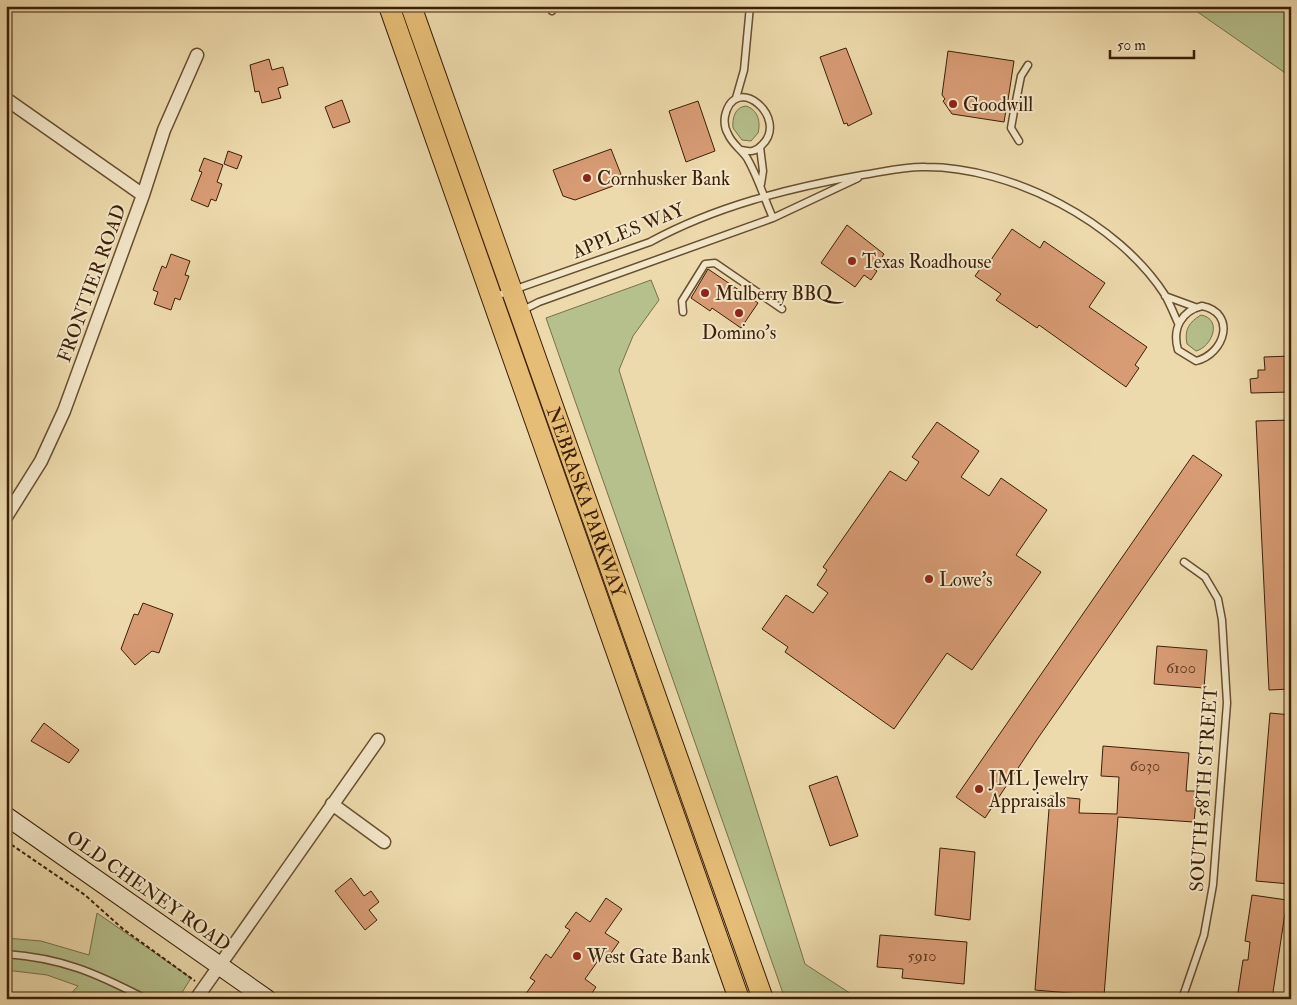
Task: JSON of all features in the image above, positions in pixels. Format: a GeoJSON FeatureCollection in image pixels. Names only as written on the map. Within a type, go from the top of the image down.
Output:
{"type":"FeatureCollection","features":[{"type":"Feature","properties":{"kind":"main road","name":"NEBRASKA PARKWAY"},"geometry":{"type":"LineString","coordinates":[[389,6],[739,999]]}},
{"type":"Feature","properties":{"kind":"main road","name":"NEBRASKA PARKWAY"},"geometry":{"type":"LineString","coordinates":[[411,6],[763,999]]}},
{"type":"Feature","properties":{"kind":"main road","name":"OLD CHENEY ROAD"},"geometry":{"type":"LineString","coordinates":[[6,816],[267,999]]}},
{"type":"Feature","properties":{"kind":"street","name":"FRONTIER ROAD"},"geometry":{"type":"LineString","coordinates":[[6,517],[41,461],[64,411],[143,194],[164,130],[197,56]]}},
{"type":"Feature","properties":{"kind":"street"},"geometry":{"type":"LineString","coordinates":[[6,99],[143,194]]}},
{"type":"Feature","properties":{"kind":"street"},"geometry":{"type":"LineString","coordinates":[[196,999],[378,740]]}},
{"type":"Feature","properties":{"kind":"street"},"geometry":{"type":"LineString","coordinates":[[332,804],[384,842]]}},
{"type":"Feature","properties":{"kind":"lane"},"geometry":{"type":"LineString","coordinates":[[750,6],[745,64],[736,98],[730,103],[727,110],[725,125],[730,139],[741,150],[761,184],[773,218]]}},
{"type":"Feature","properties":{"kind":"lane"},"geometry":{"type":"LineString","coordinates":[[1016,101],[1021,76],[1028,65]]}},
{"type":"Feature","properties":{"kind":"lane"},"geometry":{"type":"LineString","coordinates":[[736,98],[753,100],[766,112],[768,132],[760,147],[754,151],[741,150]]}},
{"type":"Feature","properties":{"kind":"lane"},"geometry":{"type":"LineString","coordinates":[[1014,111],[1011,128],[1019,140]]}},
{"type":"Feature","properties":{"kind":"lane"},"geometry":{"type":"LineString","coordinates":[[760,147],[763,172],[761,184]]}},
{"type":"Feature","properties":{"kind":"lane","name":"APPLES WAY"},"geometry":{"type":"LineString","coordinates":[[492,297],[650,242],[674,229],[736,204],[765,198],[820,182],[926,167],[988,174],[1011,181],[1046,196],[1087,220],[1127,252],[1165,296],[1178,322]]}},
{"type":"Feature","properties":{"kind":"lane","name":"APPLES WAY"},"geometry":{"type":"LineString","coordinates":[[500,319],[539,302],[773,218],[864,175]]}},
{"type":"Feature","properties":{"kind":"lane"},"geometry":{"type":"LineString","coordinates":[[683,312],[682,301],[705,264],[715,263],[782,309]]}},
{"type":"Feature","properties":{"kind":"lane","name":"APPLES WAY"},"geometry":{"type":"LineString","coordinates":[[1165,296],[1195,308]]}},
{"type":"Feature","properties":{"kind":"lane"},"geometry":{"type":"LineString","coordinates":[[1209,307],[1216,310],[1222,320],[1222,339],[1214,352],[1196,361],[1178,350],[1175,341],[1178,322],[1195,308],[1209,307]]}},
{"type":"Feature","properties":{"kind":"lane","name":"SOUTH 58TH STREET"},"geometry":{"type":"LineString","coordinates":[[1182,999],[1204,935],[1213,885],[1227,703],[1222,620],[1218,599],[1205,577],[1184,562]]}},
{"type":"Feature","properties":{"kind":"lane"},"geometry":{"type":"LineString","coordinates":[[6,954],[56,960],[80,967],[146,999]]}},
{"type":"Feature","properties":{"kind":"path"},"geometry":{"type":"LineString","coordinates":[[6,841],[85,895],[123,929],[203,987],[220,998],[230,999]]}},
{"type":"Feature","properties":{"kind":"green space"},"geometry":{"type":"Polygon","coordinates":[[[1189,6],[1291,6],[1291,77],[1189,6]]]}},
{"type":"Feature","properties":{"kind":"green space"},"geometry":{"type":"Polygon","coordinates":[[[746,106],[756,113],[759,121],[758,133],[751,141],[742,140],[733,128],[735,114],[739,108],[746,106]]]}},
{"type":"Feature","properties":{"kind":"green space"},"geometry":{"type":"Polygon","coordinates":[[[651,280],[659,300],[633,336],[619,370],[805,964],[859,999],[785,999],[546,318],[651,280]]]}},
{"type":"Feature","properties":{"kind":"green space"},"geometry":{"type":"Polygon","coordinates":[[[1201,315],[1212,322],[1213,333],[1207,344],[1196,351],[1187,344],[1186,335],[1188,327],[1201,315]]]}},
{"type":"Feature","properties":{"kind":"green space"},"geometry":{"type":"Polygon","coordinates":[[[97,913],[191,978],[178,999],[66,999],[78,986],[47,975],[6,970],[6,938],[41,941],[89,955],[97,913]]]}},
{"type":"Feature","properties":{"kind":"building"},"geometry":{"type":"Polygon","coordinates":[[[846,48],[872,114],[848,126],[847,123],[844,124],[820,57],[846,48]]]}},
{"type":"Feature","properties":{"kind":"building"},"geometry":{"type":"Polygon","coordinates":[[[948,51],[1014,61],[1008,100],[1016,106],[1022,102],[1021,112],[1014,106],[1006,110],[1004,122],[952,114],[943,101],[945,99],[942,95],[948,51]]]}},
{"type":"Feature","properties":{"kind":"building"},"geometry":{"type":"Polygon","coordinates":[[[269,59],[272,70],[283,67],[288,85],[278,88],[281,98],[262,103],[259,91],[255,92],[250,65],[269,59]]]}},
{"type":"Feature","properties":{"kind":"building"},"geometry":{"type":"Polygon","coordinates":[[[342,100],[350,122],[333,128],[325,107],[342,100]]]}},
{"type":"Feature","properties":{"kind":"building"},"geometry":{"type":"Polygon","coordinates":[[[698,101],[715,151],[686,162],[669,111],[698,101]]]}},
{"type":"Feature","properties":{"kind":"building"},"geometry":{"type":"Polygon","coordinates":[[[611,149],[624,182],[575,200],[563,196],[553,170],[611,149]]]}},
{"type":"Feature","properties":{"kind":"building"},"geometry":{"type":"Polygon","coordinates":[[[228,151],[242,156],[237,169],[224,164],[228,151]]]}},
{"type":"Feature","properties":{"kind":"building"},"geometry":{"type":"Polygon","coordinates":[[[204,158],[223,165],[217,182],[222,184],[216,201],[211,199],[208,207],[191,200],[202,172],[199,171],[204,158]]]}},
{"type":"Feature","properties":{"kind":"building"},"geometry":{"type":"Polygon","coordinates":[[[847,225],[884,254],[874,269],[877,271],[871,280],[864,275],[855,287],[821,263],[847,225]]]}},
{"type":"Feature","properties":{"kind":"building"},"geometry":{"type":"Polygon","coordinates":[[[1012,229],[1040,248],[1044,241],[1105,283],[1089,307],[1147,347],[1135,365],[1139,368],[1126,387],[1039,325],[1037,328],[996,300],[1001,294],[975,276],[983,265],[986,267],[1012,229]]]}},
{"type":"Feature","properties":{"kind":"building"},"geometry":{"type":"Polygon","coordinates":[[[171,254],[190,261],[185,275],[189,276],[180,300],[175,298],[171,310],[154,304],[158,292],[153,290],[162,266],[166,268],[171,254]]]}},
{"type":"Feature","properties":{"kind":"building"},"geometry":{"type":"Polygon","coordinates":[[[708,269],[758,303],[741,328],[712,308],[710,311],[691,298],[708,269]]]}},
{"type":"Feature","properties":{"kind":"building"},"geometry":{"type":"Polygon","coordinates":[[[1291,356],[1291,392],[1251,393],[1250,379],[1258,378],[1258,370],[1265,370],[1264,357],[1291,356]]]}},
{"type":"Feature","properties":{"kind":"building"},"geometry":{"type":"Polygon","coordinates":[[[1291,420],[1291,689],[1269,690],[1256,421],[1291,420]]]}},
{"type":"Feature","properties":{"kind":"building","name":"Lowe's"},"geometry":{"type":"Polygon","coordinates":[[[937,422],[979,451],[961,477],[989,496],[1001,478],[1047,510],[1016,555],[1041,572],[972,670],[947,653],[894,729],[785,652],[788,647],[762,629],[786,595],[813,613],[828,593],[817,585],[827,570],[823,567],[890,471],[906,481],[919,462],[912,457],[937,422]]]}},
{"type":"Feature","properties":{"kind":"building"},"geometry":{"type":"Polygon","coordinates":[[[1193,455],[1222,475],[1038,738],[985,818],[956,797],[1193,455]]]}},
{"type":"Feature","properties":{"kind":"building"},"geometry":{"type":"Polygon","coordinates":[[[143,603],[173,614],[159,653],[152,651],[135,665],[121,649],[134,614],[138,615],[143,603]]]}},
{"type":"Feature","properties":{"kind":"building"},"geometry":{"type":"Polygon","coordinates":[[[1157,646],[1207,650],[1204,688],[1154,684],[1157,646]]]}},
{"type":"Feature","properties":{"kind":"building"},"geometry":{"type":"Polygon","coordinates":[[[1270,713],[1291,715],[1290,884],[1256,881],[1270,713]]]}},
{"type":"Feature","properties":{"kind":"building"},"geometry":{"type":"Polygon","coordinates":[[[44,723],[79,750],[69,763],[31,741],[44,723]]]}},
{"type":"Feature","properties":{"kind":"building"},"geometry":{"type":"Polygon","coordinates":[[[1103,746],[1189,753],[1186,791],[1197,791],[1194,822],[1118,817],[1104,996],[1035,990],[1050,796],[1080,799],[1079,813],[1117,814],[1119,777],[1101,776],[1103,746]]]}},
{"type":"Feature","properties":{"kind":"building"},"geometry":{"type":"Polygon","coordinates":[[[837,776],[858,836],[830,846],[809,786],[837,776]]]}},
{"type":"Feature","properties":{"kind":"building"},"geometry":{"type":"Polygon","coordinates":[[[940,848],[975,852],[970,920],[935,915],[940,848]]]}},
{"type":"Feature","properties":{"kind":"building"},"geometry":{"type":"Polygon","coordinates":[[[351,878],[364,896],[371,891],[379,902],[369,910],[377,920],[365,930],[335,891],[351,878]]]}},
{"type":"Feature","properties":{"kind":"building"},"geometry":{"type":"Polygon","coordinates":[[[1252,895],[1287,900],[1272,999],[1237,999],[1243,960],[1248,960],[1250,942],[1245,941],[1252,895]]]}},
{"type":"Feature","properties":{"kind":"building","name":"West Gate Bank"},"geometry":{"type":"Polygon","coordinates":[[[606,898],[622,909],[605,933],[619,942],[607,959],[602,955],[585,979],[596,987],[588,999],[522,999],[535,981],[530,978],[546,954],[551,958],[570,930],[565,927],[576,912],[590,922],[606,898]]]}},
{"type":"Feature","properties":{"kind":"building"},"geometry":{"type":"Polygon","coordinates":[[[880,935],[967,942],[964,984],[902,978],[903,969],[877,967],[880,935]]]}},
{"type":"Feature","properties":{"kind":"place","name":"Goodwill"},"geometry":{"type":"Point","coordinates":[953,104]}},
{"type":"Feature","properties":{"kind":"place","name":"Cornhusker Bank"},"geometry":{"type":"Point","coordinates":[587,178]}},
{"type":"Feature","properties":{"kind":"place","name":"Texas Roadhouse"},"geometry":{"type":"Point","coordinates":[852,261]}},
{"type":"Feature","properties":{"kind":"place","name":"Mulberry BBQ"},"geometry":{"type":"Point","coordinates":[705,293]}},
{"type":"Feature","properties":{"kind":"place","name":"Domino's"},"geometry":{"type":"Point","coordinates":[739,313]}},
{"type":"Feature","properties":{"kind":"place","name":"Lowe's"},"geometry":{"type":"Point","coordinates":[929,579]}},
{"type":"Feature","properties":{"kind":"place","name":"JML Jewelry Appraisals"},"geometry":{"type":"Point","coordinates":[979,789]}},
{"type":"Feature","properties":{"kind":"place","name":"West Gate Bank"},"geometry":{"type":"Point","coordinates":[577,956]}}]}
